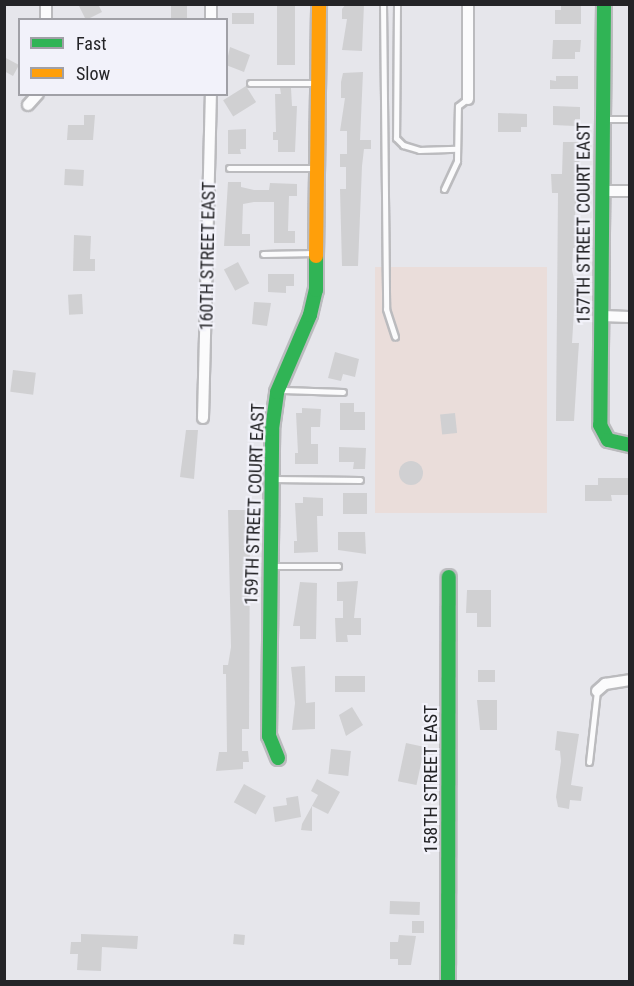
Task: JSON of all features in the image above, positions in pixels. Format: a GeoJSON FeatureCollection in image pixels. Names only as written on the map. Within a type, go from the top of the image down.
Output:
{"type":"FeatureCollection","features":[{"type":"Feature","properties":{"kind":"street","name":"159TH STREET COURT EAST"},"geometry":{"type":"LineString","coordinates":[[278,759],[269,736],[272,421],[278,389],[310,315],[317,253],[319,4]]}},
{"type":"Feature","properties":{"kind":"street"},"geometry":{"type":"LineString","coordinates":[[468,4],[468,99]]}},
{"type":"Feature","properties":{"kind":"street","name":"157TH STREET COURT EAST"},"geometry":{"type":"LineString","coordinates":[[604,4],[600,425],[608,440],[630,445]]}},
{"type":"Feature","properties":{"kind":"street"},"geometry":{"type":"LineString","coordinates":[[28,105],[36,96]]}},
{"type":"Feature","properties":{"kind":"street","name":"160TH STREET EAST"},"geometry":{"type":"LineString","coordinates":[[204,418],[211,96]]}},
{"type":"Feature","properties":{"kind":"street"},"geometry":{"type":"LineString","coordinates":[[602,191],[630,191]]}},
{"type":"Feature","properties":{"kind":"street"},"geometry":{"type":"LineString","coordinates":[[601,316],[630,317]]}},
{"type":"Feature","properties":{"kind":"street","name":"158TH STREET EAST"},"geometry":{"type":"LineString","coordinates":[[448,981],[449,577]]}},
{"type":"Feature","properties":{"kind":"street"},"geometry":{"type":"LineString","coordinates":[[597,691],[605,684],[630,680]]}},
{"type":"Feature","properties":{"kind":"lane"},"geometry":{"type":"LineString","coordinates":[[383,4],[386,309],[395,337]]}},
{"type":"Feature","properties":{"kind":"lane"},"geometry":{"type":"LineString","coordinates":[[397,4],[396,138],[402,145],[419,150],[458,149]]}},
{"type":"Feature","properties":{"kind":"lane"},"geometry":{"type":"LineString","coordinates":[[250,83],[319,83]]}},
{"type":"Feature","properties":{"kind":"lane"},"geometry":{"type":"LineString","coordinates":[[444,189],[458,161],[458,106],[468,99]]}},
{"type":"Feature","properties":{"kind":"lane"},"geometry":{"type":"LineString","coordinates":[[602,119],[630,119]]}},
{"type":"Feature","properties":{"kind":"lane"},"geometry":{"type":"LineString","coordinates":[[229,168],[318,168]]}},
{"type":"Feature","properties":{"kind":"lane"},"geometry":{"type":"LineString","coordinates":[[263,254],[317,253]]}},
{"type":"Feature","properties":{"kind":"lane"},"geometry":{"type":"LineString","coordinates":[[278,389],[343,392]]}},
{"type":"Feature","properties":{"kind":"lane"},"geometry":{"type":"LineString","coordinates":[[272,479],[360,480]]}},
{"type":"Feature","properties":{"kind":"lane"},"geometry":{"type":"LineString","coordinates":[[271,566],[338,566]]}},
{"type":"Feature","properties":{"kind":"lane"},"geometry":{"type":"LineString","coordinates":[[589,762],[597,691]]}},
{"type":"Feature","properties":{"kind":"shaded area"},"geometry":{"type":"Polygon","coordinates":[[[375,267],[547,267],[547,513],[375,513],[375,267]]]}},
{"type":"Feature","properties":{"kind":"building"},"geometry":{"type":"Polygon","coordinates":[[[78,4],[98,4],[102,12],[85,18],[78,4]]]}},
{"type":"Feature","properties":{"kind":"building"},"geometry":{"type":"Polygon","coordinates":[[[346,4],[364,4],[362,51],[342,50],[347,19],[342,19],[342,9],[346,4]]]}},
{"type":"Feature","properties":{"kind":"building"},"geometry":{"type":"Polygon","coordinates":[[[277,5],[295,5],[295,65],[277,65],[277,5]]]}},
{"type":"Feature","properties":{"kind":"building"},"geometry":{"type":"Polygon","coordinates":[[[561,5],[581,6],[581,24],[555,24],[555,10],[561,10],[561,5]]]}},
{"type":"Feature","properties":{"kind":"building"},"geometry":{"type":"Polygon","coordinates":[[[171,6],[187,6],[187,18],[171,18],[171,6]]]}},
{"type":"Feature","properties":{"kind":"building"},"geometry":{"type":"Polygon","coordinates":[[[232,13],[254,13],[254,24],[232,24],[232,13]]]}},
{"type":"Feature","properties":{"kind":"building"},"geometry":{"type":"Polygon","coordinates":[[[553,40],[581,40],[580,52],[575,52],[575,59],[552,59],[553,40]]]}},
{"type":"Feature","properties":{"kind":"building"},"geometry":{"type":"Polygon","coordinates":[[[230,47],[250,55],[244,72],[228,66],[230,47]]]}},
{"type":"Feature","properties":{"kind":"building"},"geometry":{"type":"Polygon","coordinates":[[[4,57],[18,64],[13,76],[4,71],[4,57]]]}},
{"type":"Feature","properties":{"kind":"building"},"geometry":{"type":"Polygon","coordinates":[[[363,72],[360,140],[371,140],[371,149],[364,149],[362,166],[358,266],[342,266],[340,189],[346,189],[346,167],[340,167],[340,154],[347,154],[347,131],[340,131],[345,98],[341,98],[341,82],[343,73],[363,72]]]}},
{"type":"Feature","properties":{"kind":"building"},"geometry":{"type":"Polygon","coordinates":[[[556,76],[578,76],[578,89],[550,89],[550,80],[556,81],[556,76]]]}},
{"type":"Feature","properties":{"kind":"building"},"geometry":{"type":"Polygon","coordinates":[[[246,86],[256,102],[233,116],[223,100],[246,86]]]}},
{"type":"Feature","properties":{"kind":"building"},"geometry":{"type":"Polygon","coordinates":[[[280,88],[291,88],[292,106],[297,106],[295,152],[278,152],[278,140],[273,140],[273,132],[276,132],[275,94],[281,94],[280,88]]]}},
{"type":"Feature","properties":{"kind":"building"},"geometry":{"type":"Polygon","coordinates":[[[553,106],[580,107],[580,119],[575,119],[575,126],[553,125],[553,106]]]}},
{"type":"Feature","properties":{"kind":"building"},"geometry":{"type":"Polygon","coordinates":[[[498,113],[527,114],[527,127],[521,127],[521,132],[498,132],[498,113]]]}},
{"type":"Feature","properties":{"kind":"building"},"geometry":{"type":"Polygon","coordinates":[[[84,115],[95,115],[93,140],[67,140],[68,125],[84,125],[84,115]]]}},
{"type":"Feature","properties":{"kind":"building"},"geometry":{"type":"Polygon","coordinates":[[[246,129],[246,149],[240,149],[241,154],[228,154],[228,130],[246,129]]]}},
{"type":"Feature","properties":{"kind":"building"},"geometry":{"type":"Polygon","coordinates":[[[563,142],[581,142],[575,216],[579,216],[579,248],[573,248],[572,270],[574,279],[578,279],[578,311],[574,311],[572,343],[579,343],[574,421],[556,421],[558,193],[552,193],[551,174],[562,174],[563,142]]]}},
{"type":"Feature","properties":{"kind":"building"},"geometry":{"type":"Polygon","coordinates":[[[65,169],[84,170],[83,186],[64,185],[65,169]]]}},
{"type":"Feature","properties":{"kind":"building"},"geometry":{"type":"Polygon","coordinates":[[[228,182],[241,182],[241,187],[254,190],[269,190],[270,183],[297,184],[297,196],[289,196],[288,231],[295,231],[295,243],[274,243],[274,202],[254,202],[243,204],[242,234],[250,234],[250,246],[224,246],[228,182]]]}},
{"type":"Feature","properties":{"kind":"building"},"geometry":{"type":"Polygon","coordinates":[[[74,235],[91,236],[90,259],[95,259],[95,271],[73,271],[74,235]]]}},
{"type":"Feature","properties":{"kind":"building"},"geometry":{"type":"Polygon","coordinates":[[[238,262],[249,283],[235,291],[224,270],[238,262]]]}},
{"type":"Feature","properties":{"kind":"building"},"geometry":{"type":"Polygon","coordinates":[[[268,274],[294,274],[294,286],[286,286],[286,293],[268,292],[268,274]]]}},
{"type":"Feature","properties":{"kind":"building"},"geometry":{"type":"Polygon","coordinates":[[[82,294],[83,314],[69,315],[68,295],[82,294]]]}},
{"type":"Feature","properties":{"kind":"building"},"geometry":{"type":"Polygon","coordinates":[[[254,302],[271,303],[267,326],[252,324],[254,302]]]}},
{"type":"Feature","properties":{"kind":"building"},"geometry":{"type":"Polygon","coordinates":[[[335,352],[359,359],[355,377],[343,374],[341,381],[328,378],[335,352]]]}},
{"type":"Feature","properties":{"kind":"building"},"geometry":{"type":"Polygon","coordinates":[[[13,370],[36,373],[33,395],[10,392],[13,370]]]}},
{"type":"Feature","properties":{"kind":"building"},"geometry":{"type":"Polygon","coordinates":[[[340,403],[354,403],[354,412],[365,412],[365,430],[340,430],[340,403]]]}},
{"type":"Feature","properties":{"kind":"building"},"geometry":{"type":"Polygon","coordinates":[[[302,408],[321,409],[320,427],[311,427],[311,444],[318,444],[318,464],[295,464],[295,453],[298,453],[296,413],[302,413],[302,408]]]}},
{"type":"Feature","properties":{"kind":"building"},"geometry":{"type":"Polygon","coordinates":[[[455,413],[457,433],[442,434],[440,415],[455,413]]]}},
{"type":"Feature","properties":{"kind":"building"},"geometry":{"type":"Polygon","coordinates":[[[186,430],[198,430],[194,479],[180,477],[186,430]]]}},
{"type":"Feature","properties":{"kind":"building"},"geometry":{"type":"Polygon","coordinates":[[[339,447],[366,448],[365,469],[353,469],[354,462],[339,462],[339,447]]]}},
{"type":"Feature","properties":{"kind":"building"},"geometry":{"type":"Polygon","coordinates":[[[411,461],[416,462],[422,468],[422,478],[416,484],[411,485],[406,484],[400,478],[399,473],[400,468],[406,462],[411,461]]]}},
{"type":"Feature","properties":{"kind":"building"},"geometry":{"type":"Polygon","coordinates":[[[598,478],[630,478],[630,495],[611,495],[612,501],[585,501],[585,485],[598,485],[598,478]]]}},
{"type":"Feature","properties":{"kind":"building"},"geometry":{"type":"Polygon","coordinates":[[[343,493],[367,493],[367,514],[343,514],[343,493]]]}},
{"type":"Feature","properties":{"kind":"building"},"geometry":{"type":"Polygon","coordinates":[[[303,497],[323,498],[323,516],[317,516],[318,552],[294,553],[294,541],[297,541],[295,503],[303,503],[303,497]]]}},
{"type":"Feature","properties":{"kind":"building"},"geometry":{"type":"Polygon","coordinates":[[[228,510],[246,510],[246,528],[250,528],[249,729],[242,729],[242,751],[248,751],[249,762],[243,762],[243,769],[216,771],[219,752],[227,752],[226,674],[223,674],[223,665],[228,665],[231,647],[228,510]]]}},
{"type":"Feature","properties":{"kind":"building"},"geometry":{"type":"Polygon","coordinates":[[[338,532],[365,532],[366,554],[338,550],[338,532]]]}},
{"type":"Feature","properties":{"kind":"building"},"geometry":{"type":"Polygon","coordinates":[[[358,581],[354,618],[361,618],[361,635],[347,635],[348,642],[336,642],[335,618],[343,618],[343,601],[337,601],[337,582],[358,581]]]}},
{"type":"Feature","properties":{"kind":"building"},"geometry":{"type":"Polygon","coordinates":[[[300,582],[317,583],[316,639],[300,639],[300,626],[293,626],[300,582]]]}},
{"type":"Feature","properties":{"kind":"building"},"geometry":{"type":"Polygon","coordinates":[[[467,590],[491,590],[491,627],[477,627],[477,613],[466,613],[467,590]]]}},
{"type":"Feature","properties":{"kind":"building"},"geometry":{"type":"Polygon","coordinates":[[[305,666],[306,703],[315,702],[315,729],[292,730],[295,703],[291,667],[305,666]]]}},
{"type":"Feature","properties":{"kind":"building"},"geometry":{"type":"Polygon","coordinates":[[[478,670],[495,670],[495,682],[478,682],[478,670]]]}},
{"type":"Feature","properties":{"kind":"building"},"geometry":{"type":"Polygon","coordinates":[[[335,676],[365,676],[365,692],[335,692],[335,676]]]}},
{"type":"Feature","properties":{"kind":"building"},"geometry":{"type":"Polygon","coordinates":[[[477,700],[497,700],[497,730],[480,730],[477,700]]]}},
{"type":"Feature","properties":{"kind":"building"},"geometry":{"type":"Polygon","coordinates":[[[352,707],[363,725],[346,736],[339,715],[352,707]]]}},
{"type":"Feature","properties":{"kind":"building"},"geometry":{"type":"Polygon","coordinates":[[[557,731],[579,734],[571,785],[583,787],[581,801],[570,800],[569,809],[558,807],[556,797],[561,761],[560,751],[555,750],[557,731]]]}},
{"type":"Feature","properties":{"kind":"building"},"geometry":{"type":"Polygon","coordinates":[[[406,743],[425,747],[416,785],[398,781],[406,743]]]}},
{"type":"Feature","properties":{"kind":"building"},"geometry":{"type":"Polygon","coordinates":[[[331,749],[351,751],[348,776],[328,774],[331,749]]]}},
{"type":"Feature","properties":{"kind":"building"},"geometry":{"type":"Polygon","coordinates":[[[317,779],[340,792],[328,814],[312,806],[312,831],[301,830],[302,824],[318,795],[311,791],[317,779]]]}},
{"type":"Feature","properties":{"kind":"building"},"geometry":{"type":"Polygon","coordinates":[[[244,784],[266,796],[256,814],[234,802],[244,784]]]}},
{"type":"Feature","properties":{"kind":"building"},"geometry":{"type":"Polygon","coordinates":[[[298,796],[301,817],[275,822],[273,807],[287,805],[286,798],[298,796]]]}},
{"type":"Feature","properties":{"kind":"building"},"geometry":{"type":"Polygon","coordinates":[[[390,901],[420,902],[420,915],[390,914],[390,901]]]}},
{"type":"Feature","properties":{"kind":"building"},"geometry":{"type":"Polygon","coordinates":[[[412,921],[424,921],[424,933],[412,933],[412,921]]]}},
{"type":"Feature","properties":{"kind":"building"},"geometry":{"type":"Polygon","coordinates":[[[81,934],[138,936],[137,949],[102,947],[101,971],[77,970],[78,954],[70,954],[71,942],[81,942],[81,934]]]}},
{"type":"Feature","properties":{"kind":"building"},"geometry":{"type":"Polygon","coordinates":[[[234,934],[245,935],[244,945],[233,944],[234,934]]]}},
{"type":"Feature","properties":{"kind":"building"},"geometry":{"type":"Polygon","coordinates":[[[399,935],[416,936],[411,965],[398,965],[398,959],[390,959],[390,942],[398,942],[399,935]]]}},
{"type":"Feature","properties":{"kind":"traffic: fast"},"geometry":{"type":"LineString","coordinates":[[604,4],[600,425],[608,440],[630,445]]}},
{"type":"Feature","properties":{"kind":"traffic: fast"},"geometry":{"type":"LineString","coordinates":[[278,758],[269,736],[272,429],[277,392],[310,315],[316,290],[316,256]]}},
{"type":"Feature","properties":{"kind":"traffic: fast"},"geometry":{"type":"LineString","coordinates":[[448,982],[449,577]]}},
{"type":"Feature","properties":{"kind":"traffic: slow"},"geometry":{"type":"LineString","coordinates":[[316,256],[319,4]]}}]}
